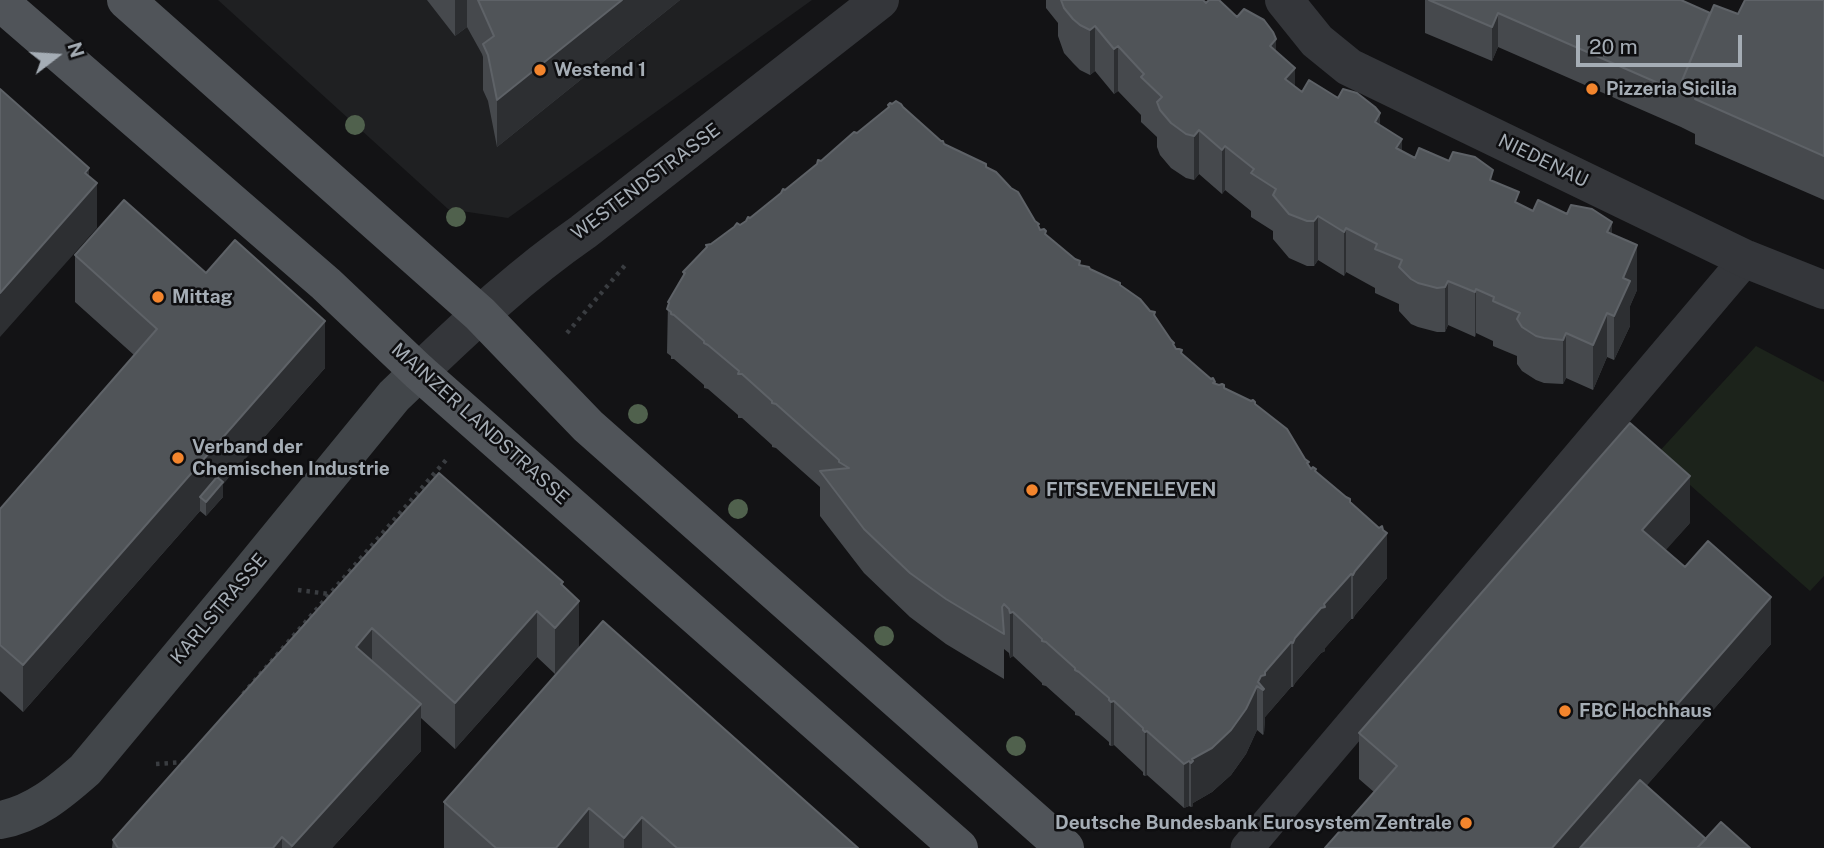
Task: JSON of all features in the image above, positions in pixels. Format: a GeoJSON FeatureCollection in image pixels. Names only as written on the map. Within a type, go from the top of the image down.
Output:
{"type":"FeatureCollection","features":[{"type":"Feature","properties":{"kind":"main road"},"geometry":{"type":"LineString","coordinates":[[127,0],[480,313],[588,426],[1065,848]]}},
{"type":"Feature","properties":{"kind":"main road","name":"MAINZER LANDSTRASSE"},"geometry":{"type":"LineString","coordinates":[[0,2],[326,284],[419,372],[959,848]]}},
{"type":"Feature","properties":{"kind":"main road","name":"KARLSTRASSE"},"geometry":{"type":"LineString","coordinates":[[0,820],[15,817],[58,794],[85,770],[394,396],[419,372]]}},
{"type":"Feature","properties":{"kind":"street","name":"WESTENDSTRASSE"},"geometry":{"type":"LineString","coordinates":[[419,372],[480,313],[547,257],[604,216],[880,0]]}},
{"type":"Feature","properties":{"kind":"street","name":"NIEDENAU"},"geometry":{"type":"LineString","coordinates":[[1284,0],[1317,41],[1349,67],[1746,259],[1824,290]]}},
{"type":"Feature","properties":{"kind":"lane"},"geometry":{"type":"LineString","coordinates":[[1247,848],[1746,259]]}},
{"type":"Feature","properties":{"kind":"path"},"geometry":{"type":"LineString","coordinates":[[534,370],[627,263]]}},
{"type":"Feature","properties":{"kind":"path"},"geometry":{"type":"LineString","coordinates":[[239,699],[453,452]]}},
{"type":"Feature","properties":{"kind":"path"},"geometry":{"type":"LineString","coordinates":[[176,771],[184,762]]}},
{"type":"Feature","properties":{"kind":"shaded area"},"geometry":{"type":"Polygon","coordinates":[[[218,0],[812,0],[508,218],[448,209],[218,0]]]}},
{"type":"Feature","properties":{"kind":"shaded area"},"geometry":{"type":"Polygon","coordinates":[[[1756,346],[1824,382],[1824,576],[1810,591],[1656,455],[1756,346]]]}},
{"type":"Feature","properties":{"kind":"building"},"geometry":{"type":"Polygon","coordinates":[[[478,0],[622,0],[497,100],[488,55],[483,44],[494,36],[478,0]]]}},
{"type":"Feature","properties":{"kind":"building"},"geometry":{"type":"Polygon","coordinates":[[[1061,0],[1203,0],[1206,3],[1209,0],[1219,0],[1237,17],[1244,9],[1264,20],[1276,39],[1270,46],[1295,68],[1285,79],[1302,92],[1309,80],[1338,98],[1343,89],[1357,93],[1380,113],[1375,122],[1402,139],[1396,148],[1415,158],[1419,148],[1449,161],[1453,152],[1475,157],[1493,170],[1490,180],[1519,192],[1515,202],[1533,211],[1538,200],[1567,214],[1571,205],[1592,209],[1612,222],[1607,232],[1637,245],[1623,278],[1630,281],[1614,316],[1607,313],[1593,345],[1566,333],[1563,340],[1536,336],[1522,327],[1517,319],[1520,313],[1493,301],[1494,297],[1448,281],[1445,287],[1437,288],[1418,283],[1399,267],[1402,260],[1375,249],[1377,244],[1346,228],[1344,232],[1318,216],[1314,221],[1307,221],[1289,214],[1273,195],[1276,189],[1251,173],[1254,169],[1225,146],[1222,150],[1199,130],[1194,136],[1186,134],[1171,123],[1157,102],[1162,97],[1141,77],[1144,74],[1118,46],[1114,49],[1095,26],[1090,30],[1073,19],[1061,0]]]}},
{"type":"Feature","properties":{"kind":"building"},"geometry":{"type":"Polygon","coordinates":[[[1429,0],[1681,0],[1710,13],[1681,83],[1681,93],[1498,13],[1492,27],[1429,0]]]}},
{"type":"Feature","properties":{"kind":"building"},"geometry":{"type":"Polygon","coordinates":[[[1745,0],[1824,0],[1824,156],[1695,99],[1699,91],[1681,83],[1714,5],[1738,14],[1745,0]]]}},
{"type":"Feature","properties":{"kind":"building"},"geometry":{"type":"Polygon","coordinates":[[[0,89],[89,168],[85,173],[97,183],[0,293],[0,89]]]}},
{"type":"Feature","properties":{"kind":"building"},"geometry":{"type":"Polygon","coordinates":[[[896,101],[944,144],[986,164],[986,167],[996,172],[1018,192],[1039,224],[1040,230],[1044,229],[1045,234],[1080,261],[1079,265],[1089,267],[1120,283],[1150,311],[1155,312],[1154,315],[1176,349],[1182,350],[1181,353],[1213,378],[1213,383],[1222,384],[1224,388],[1253,400],[1287,429],[1311,469],[1316,469],[1315,471],[1387,533],[1353,575],[1351,574],[1324,604],[1325,607],[1321,608],[1293,643],[1291,642],[1265,675],[1261,676],[1258,682],[1264,689],[1257,686],[1246,709],[1231,730],[1212,748],[1192,759],[1191,763],[1189,761],[1184,764],[1145,732],[1114,701],[1111,702],[1013,612],[1010,613],[1004,604],[1004,634],[946,599],[910,573],[864,529],[820,471],[849,468],[742,374],[738,374],[739,371],[667,309],[668,302],[685,273],[683,272],[706,245],[737,223],[740,225],[750,218],[817,164],[818,160],[821,161],[854,132],[857,133],[889,107],[890,103],[896,101]]]}},
{"type":"Feature","properties":{"kind":"building"},"geometry":{"type":"Polygon","coordinates":[[[124,200],[206,273],[235,240],[325,321],[23,665],[0,645],[0,509],[157,329],[75,255],[124,200]]]}},
{"type":"Feature","properties":{"kind":"building","name":"FBC Hochhaus"},"geometry":{"type":"Polygon","coordinates":[[[1630,423],[1690,476],[1642,530],[1685,567],[1708,541],[1771,597],[1552,848],[1325,848],[1397,766],[1359,733],[1630,423]]]}},
{"type":"Feature","properties":{"kind":"building"},"geometry":{"type":"Polygon","coordinates":[[[439,473],[563,582],[561,584],[579,601],[555,628],[537,611],[455,703],[372,628],[356,647],[421,704],[292,846],[282,837],[273,848],[118,848],[113,840],[439,473]]]}},
{"type":"Feature","properties":{"kind":"building"},"geometry":{"type":"Polygon","coordinates":[[[217,477],[223,482],[206,502],[200,497],[217,477]]]}},
{"type":"Feature","properties":{"kind":"building"},"geometry":{"type":"Polygon","coordinates":[[[603,621],[858,848],[677,848],[642,817],[624,838],[589,808],[556,848],[496,848],[444,802],[603,621]]]}},
{"type":"Feature","properties":{"kind":"building"},"geometry":{"type":"Polygon","coordinates":[[[1640,780],[1706,839],[1697,848],[1580,848],[1640,780]]]}},
{"type":"Feature","properties":{"kind":"building"},"geometry":{"type":"Polygon","coordinates":[[[1721,822],[1750,848],[1697,848],[1721,822]]]}},
{"type":"Feature","properties":{"kind":"place","name":"Westend 1"},"geometry":{"type":"Point","coordinates":[540,70]}},
{"type":"Feature","properties":{"kind":"place","name":"Pizzeria Sicilia"},"geometry":{"type":"Point","coordinates":[1592,89]}},
{"type":"Feature","properties":{"kind":"place","name":"Mittag"},"geometry":{"type":"Point","coordinates":[158,297]}},
{"type":"Feature","properties":{"kind":"place","name":"Verband der Chemischen Industrie"},"geometry":{"type":"Point","coordinates":[178,458]}},
{"type":"Feature","properties":{"kind":"place","name":"FITSEVENELEVEN"},"geometry":{"type":"Point","coordinates":[1032,490]}},
{"type":"Feature","properties":{"kind":"place","name":"FBC Hochhaus"},"geometry":{"type":"Point","coordinates":[1565,711]}},
{"type":"Feature","properties":{"kind":"place","name":"Deutsche Bundesbank Eurosystem Zentrale"},"geometry":{"type":"Point","coordinates":[1466,823]}}]}
